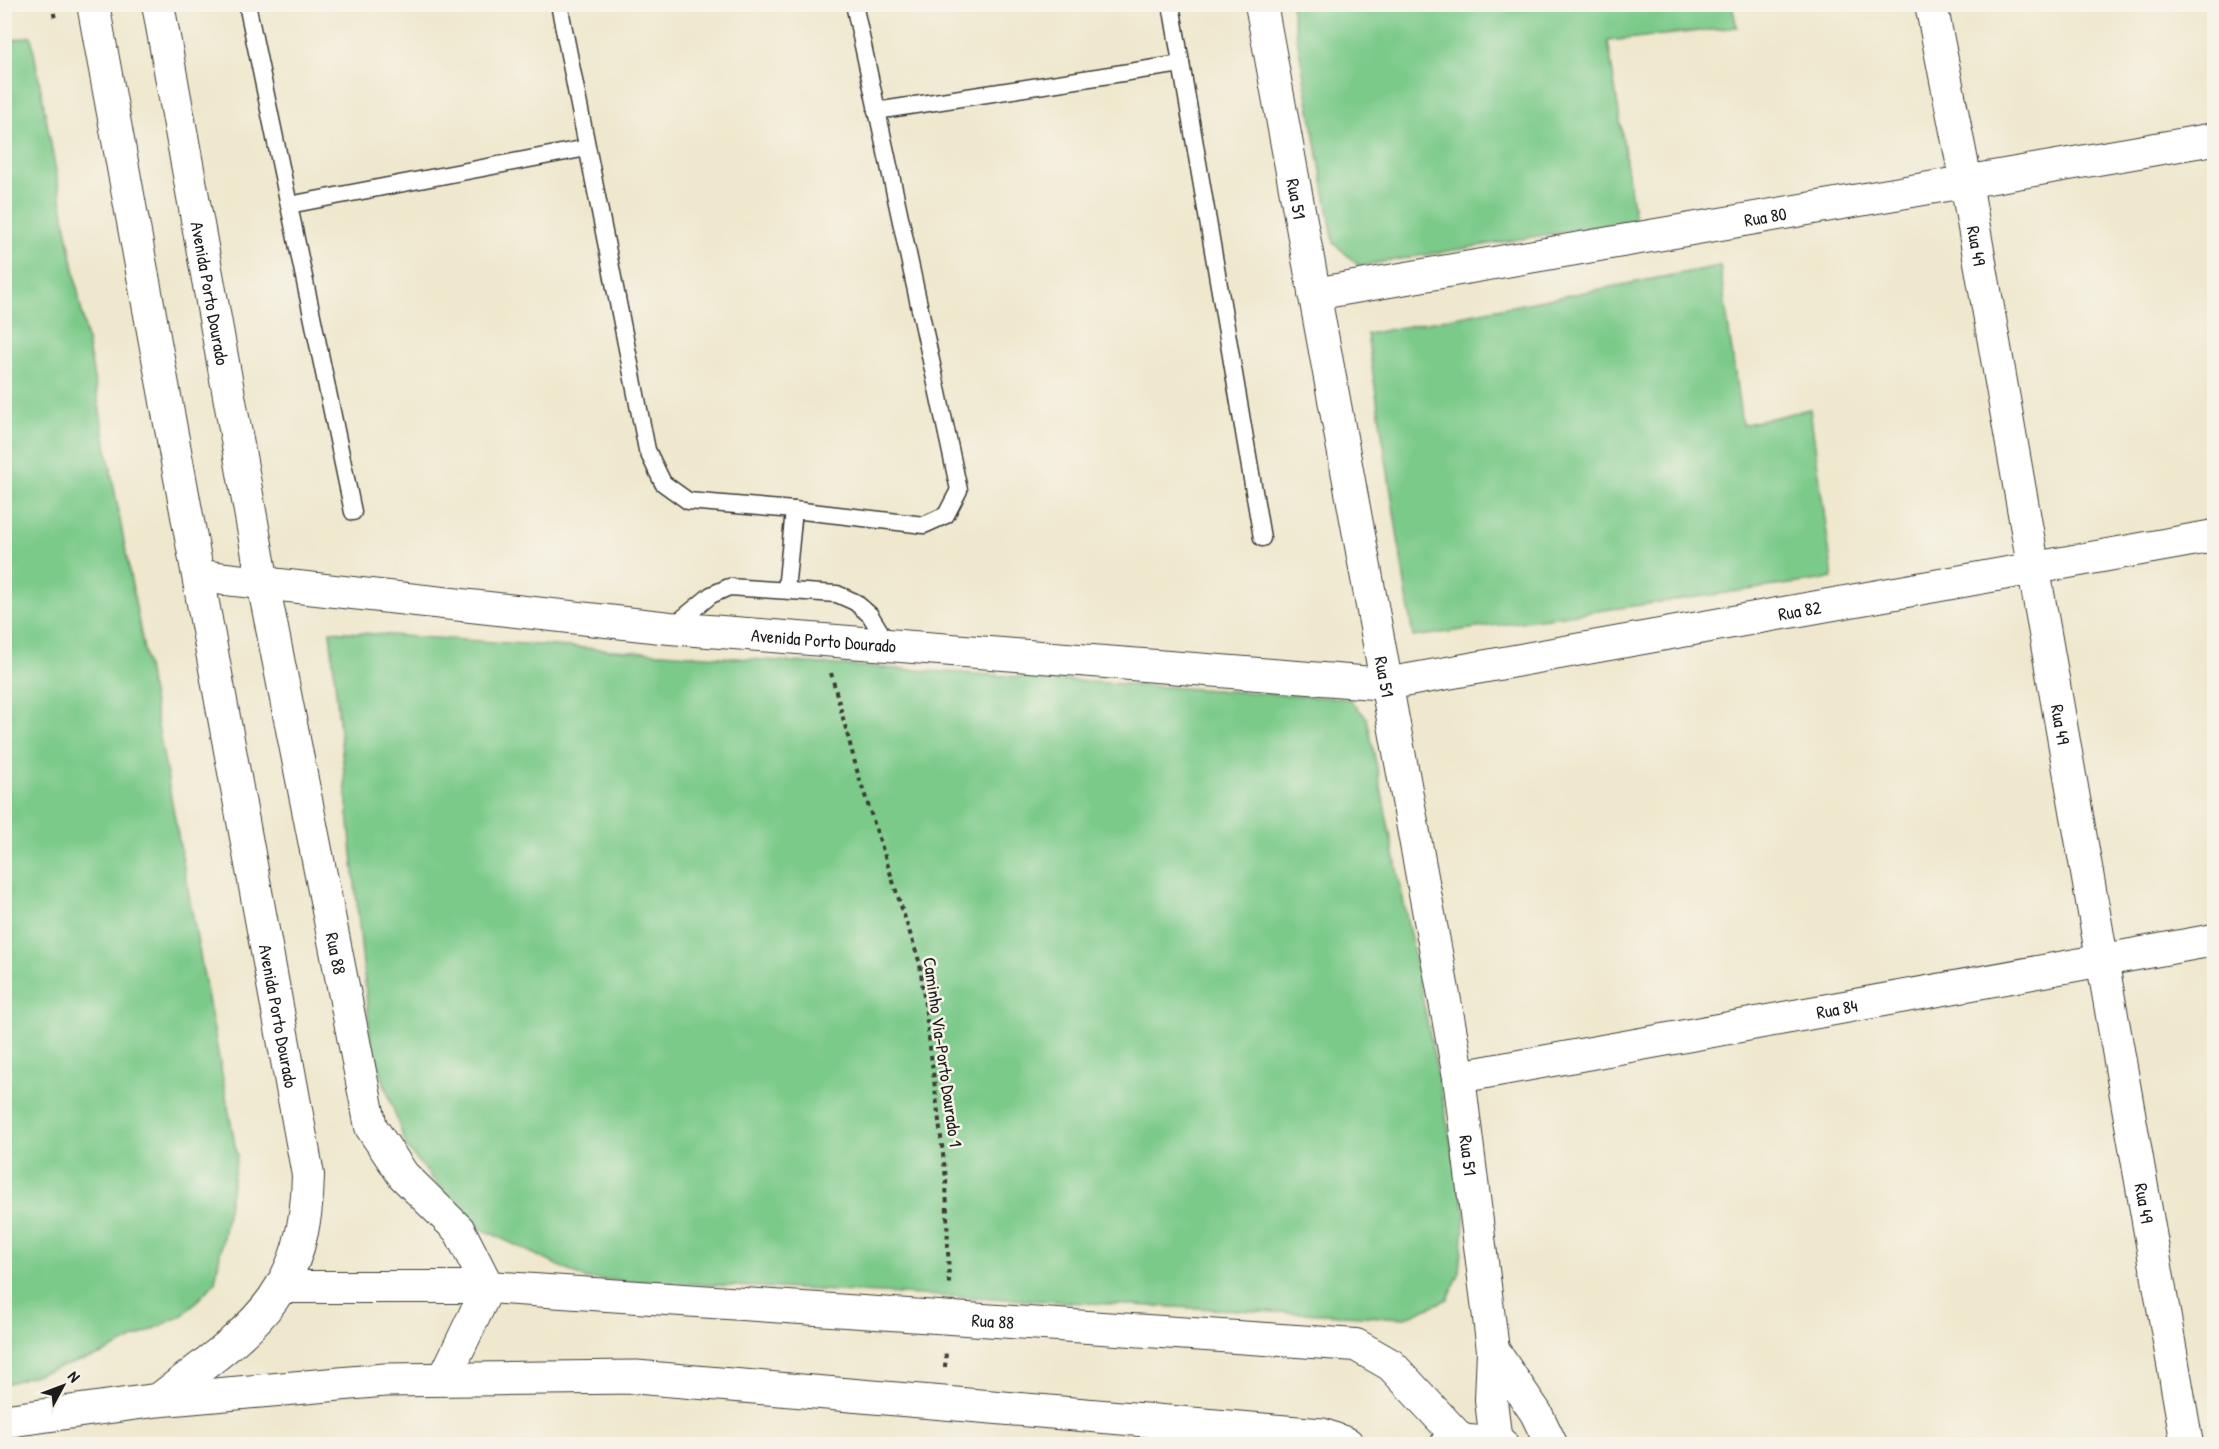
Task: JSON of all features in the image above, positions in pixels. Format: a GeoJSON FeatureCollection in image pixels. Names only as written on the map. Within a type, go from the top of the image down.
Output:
{"type":"FeatureCollection","features":[{"type":"Feature","properties":{"kind":"street","name":"Avenida Porto Dourado"},"geometry":{"type":"LineString","coordinates":[[93,4],[308,1175],[308,1204],[303,1232],[295,1260],[282,1287],[265,1312],[243,1334],[158,1400]]}},
{"type":"Feature","properties":{"kind":"street","name":"Avenida Porto Dourado"},"geometry":{"type":"LineString","coordinates":[[158,4],[263,583]]}},
{"type":"Feature","properties":{"kind":"street","name":"Rua 51"},"geometry":{"type":"LineString","coordinates":[[1261,4],[1459,1077],[1493,1350],[1491,1400],[1499,1444]]}},
{"type":"Feature","properties":{"kind":"street","name":"Rua 49"},"geometry":{"type":"LineString","coordinates":[[1931,4],[1966,182],[2187,1444]]}},
{"type":"Feature","properties":{"kind":"street","name":"Rua 80"},"geometry":{"type":"LineString","coordinates":[[1314,294],[2214,139]]}},
{"type":"Feature","properties":{"kind":"street","name":"Rua 82"},"geometry":{"type":"LineString","coordinates":[[1386,684],[2214,536]]}},
{"type":"Feature","properties":{"kind":"street","name":"Avenida Porto Dourado"},"geometry":{"type":"LineString","coordinates":[[199,576],[670,628],[1386,684]]}},
{"type":"Feature","properties":{"kind":"street","name":"Rua 88"},"geometry":{"type":"LineString","coordinates":[[263,583],[371,1127],[403,1175],[459,1230],[488,1287]]}},
{"type":"Feature","properties":{"kind":"street","name":"Rua 84"},"geometry":{"type":"LineString","coordinates":[[1459,1077],[2214,940]]}},
{"type":"Feature","properties":{"kind":"street","name":"Rua 88"},"geometry":{"type":"LineString","coordinates":[[282,1287],[488,1287],[1356,1345],[1391,1365],[1454,1443]]}},
{"type":"Feature","properties":{"kind":"street"},"geometry":{"type":"LineString","coordinates":[[444,1379],[488,1287]]}},
{"type":"Feature","properties":{"kind":"street","name":"Rua 51"},"geometry":{"type":"LineString","coordinates":[[1493,1350],[1536,1413],[1551,1444]]}},
{"type":"Feature","properties":{"kind":"street"},"geometry":{"type":"LineString","coordinates":[[4,1421],[158,1400],[385,1380],[636,1377],[1322,1435],[1347,1444]]}},
{"type":"Feature","properties":{"kind":"street"},"geometry":{"type":"LineString","coordinates":[[1454,1443],[1499,1444]]}},
{"type":"Feature","properties":{"kind":"lane"},"geometry":{"type":"LineString","coordinates":[[247,4],[353,512]]}},
{"type":"Feature","properties":{"kind":"lane"},"geometry":{"type":"LineString","coordinates":[[560,4],[648,450],[663,483],[688,501],[924,525],[946,515],[959,490],[854,4]]}},
{"type":"Feature","properties":{"kind":"lane"},"geometry":{"type":"LineString","coordinates":[[1171,4],[1262,538]]}},
{"type":"Feature","properties":{"kind":"lane"},"geometry":{"type":"LineString","coordinates":[[876,111],[1181,64]]}},
{"type":"Feature","properties":{"kind":"lane"},"geometry":{"type":"LineString","coordinates":[[290,205],[587,148]]}},
{"type":"Feature","properties":{"kind":"lane"},"geometry":{"type":"LineString","coordinates":[[786,590],[794,510]]}},
{"type":"Feature","properties":{"kind":"lane"},"geometry":{"type":"LineString","coordinates":[[670,628],[711,595],[729,586],[837,594],[855,602],[870,615],[889,646]]}},
{"type":"Feature","properties":{"kind":"path"},"geometry":{"type":"LineString","coordinates":[[52,4],[55,19]]}},
{"type":"Feature","properties":{"kind":"path","name":"Caminho Via-Porto Dourado 1"},"geometry":{"type":"LineString","coordinates":[[822,641],[858,774],[920,964],[946,1179],[950,1318],[941,1403]]}},
{"type":"Feature","properties":{"kind":"green space"},"geometry":{"type":"Polygon","coordinates":[[[1291,5],[1732,5],[1737,27],[1608,41],[1635,220],[1359,266],[1334,243],[1291,5]]]}},
{"type":"Feature","properties":{"kind":"green space"},"geometry":{"type":"Polygon","coordinates":[[[31,36],[237,1156],[215,1283],[183,1315],[100,1355],[5,1384],[4,42],[31,36]]]}},
{"type":"Feature","properties":{"kind":"green space"},"geometry":{"type":"Polygon","coordinates":[[[1720,266],[1742,425],[1810,409],[1833,578],[1413,637],[1367,334],[1720,266]]]}},
{"type":"Feature","properties":{"kind":"green space"},"geometry":{"type":"Polygon","coordinates":[[[330,631],[1349,699],[1367,718],[1465,1212],[1460,1272],[1448,1299],[1405,1318],[586,1279],[469,1223],[407,1148],[371,1045],[330,631]]]}}]}
